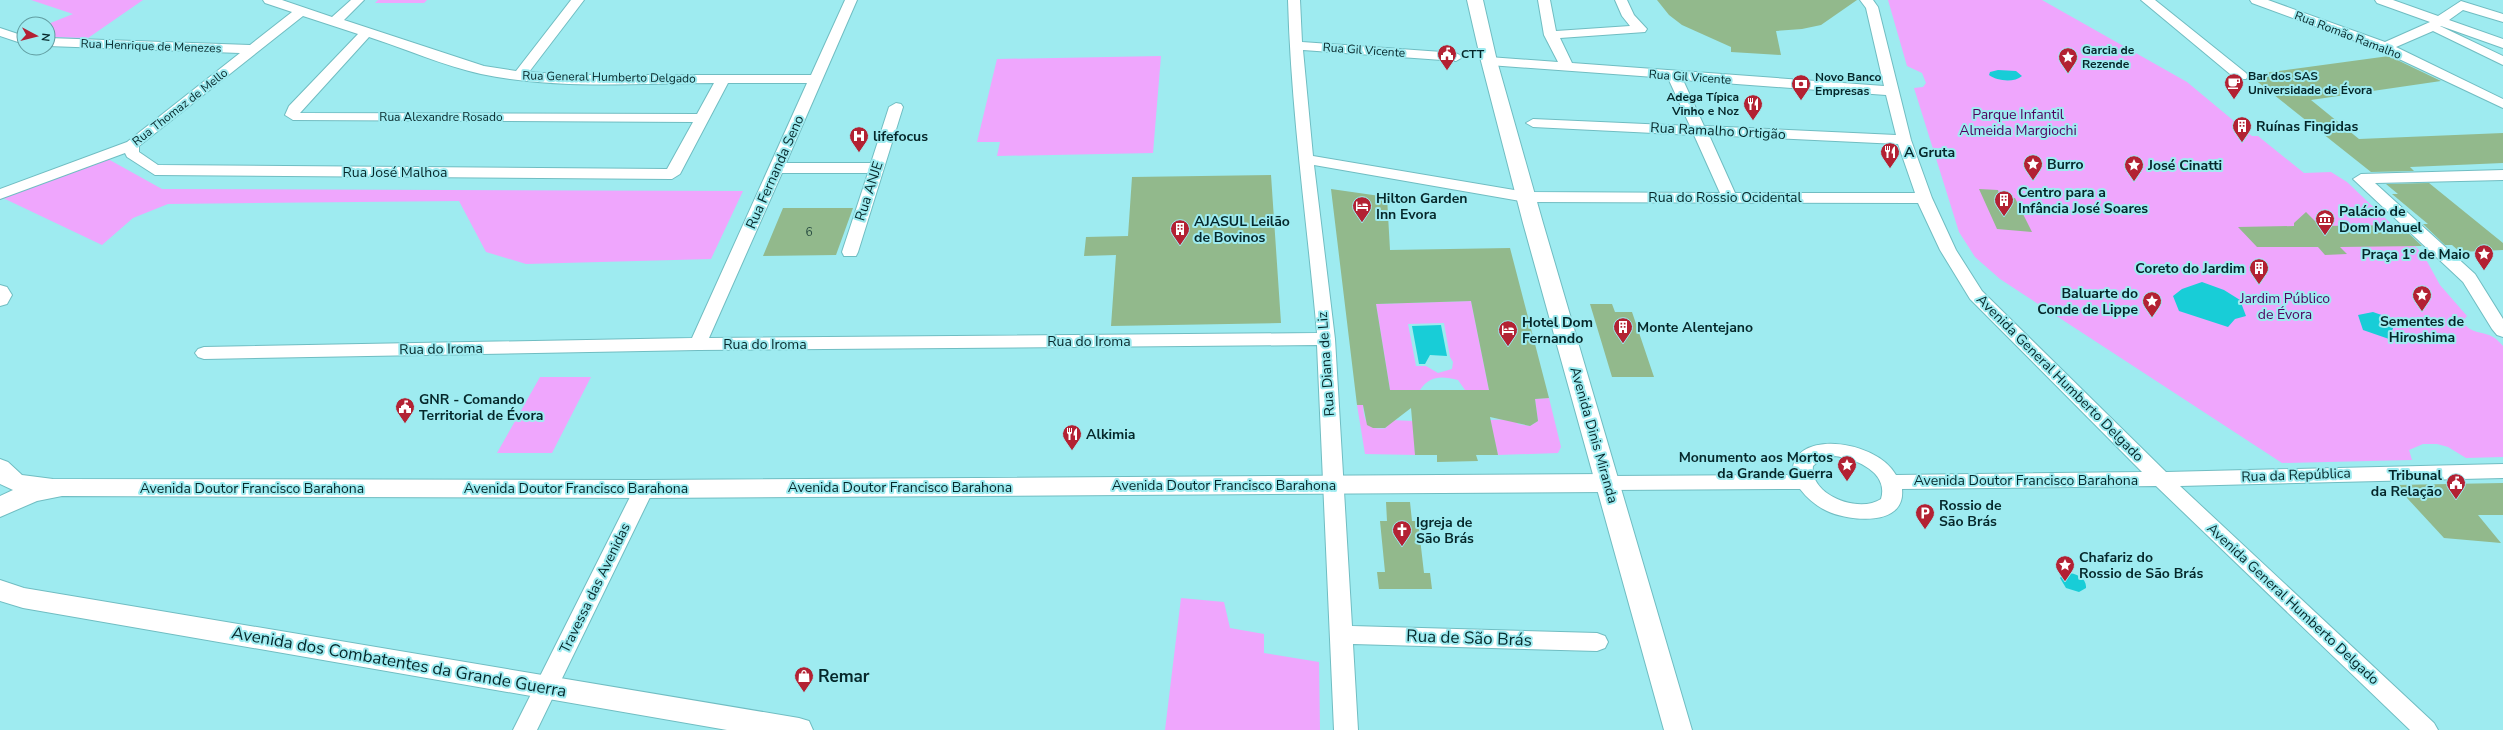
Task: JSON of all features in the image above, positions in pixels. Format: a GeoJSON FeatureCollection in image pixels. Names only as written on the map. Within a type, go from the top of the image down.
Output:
{"type":"FeatureCollection","features":[{"type":"Feature","properties":{"kind":"street","name":"Rua General Humberto Delgado"},"geometry":{"type":"LineString","coordinates":[[269,0],[482,70],[519,76],[568,79],[817,79]]}},
{"type":"Feature","properties":{"kind":"street"},"geometry":{"type":"LineString","coordinates":[[334,22],[358,0]]}},
{"type":"Feature","properties":{"kind":"street"},"geometry":{"type":"LineString","coordinates":[[519,76],[578,0]]}},
{"type":"Feature","properties":{"kind":"street","name":"Rua Fernanda Seno"},"geometry":{"type":"LineString","coordinates":[[698,344],[851,0]]}},
{"type":"Feature","properties":{"kind":"street","name":"Rua Diana de Liz"},"geometry":{"type":"LineString","coordinates":[[1294,0],[1295,45],[1305,159],[1326,339],[1335,484],[1346,730]]}},
{"type":"Feature","properties":{"kind":"street","name":"Avenida Dinis Miranda"},"geometry":{"type":"LineString","coordinates":[[1475,0],[1489,62],[1526,197],[1678,730]]}},
{"type":"Feature","properties":{"kind":"street"},"geometry":{"type":"LineString","coordinates":[[1544,0],[1543,8],[1551,35],[1568,68]]}},
{"type":"Feature","properties":{"kind":"street"},"geometry":{"type":"LineString","coordinates":[[1551,35],[1640,29],[1628,16],[1621,0]]}},
{"type":"Feature","properties":{"kind":"street","name":"Avenida General Humberto Delgado"},"geometry":{"type":"LineString","coordinates":[[1866,0],[1872,7],[1904,140],[1924,198],[1948,250],[1976,295],[2161,479],[2426,730]]}},
{"type":"Feature","properties":{"kind":"street"},"geometry":{"type":"LineString","coordinates":[[2147,0],[2240,76]]}},
{"type":"Feature","properties":{"kind":"street","name":"Rua Romão Ramalho"},"geometry":{"type":"LineString","coordinates":[[2256,0],[2385,47],[2497,101]]}},
{"type":"Feature","properties":{"kind":"street"},"geometry":{"type":"LineString","coordinates":[[2381,0],[2436,23],[2503,44]]}},
{"type":"Feature","properties":{"kind":"street"},"geometry":{"type":"LineString","coordinates":[[2385,47],[2436,23],[2461,5],[2503,18]]}},
{"type":"Feature","properties":{"kind":"street","name":"Rua Thomaz de Mello"},"geometry":{"type":"LineString","coordinates":[[0,194],[132,145],[301,11]]}},
{"type":"Feature","properties":{"kind":"street"},"geometry":{"type":"LineString","coordinates":[[2436,23],[2503,61]]}},
{"type":"Feature","properties":{"kind":"street"},"geometry":{"type":"LineString","coordinates":[[0,32],[16,37]]}},
{"type":"Feature","properties":{"kind":"street","name":"Rua Alexandre Rosado"},"geometry":{"type":"LineString","coordinates":[[366,33],[294,109],[292,115],[306,117],[702,118]]}},
{"type":"Feature","properties":{"kind":"street","name":"Rua Henrique de Menezes"},"geometry":{"type":"LineString","coordinates":[[56,42],[253,49]]}},
{"type":"Feature","properties":{"kind":"street","name":"Rua Gil Vicente"},"geometry":{"type":"LineString","coordinates":[[1295,45],[1456,57]]}},
{"type":"Feature","properties":{"kind":"street","name":"Rua Gil Vicente"},"geometry":{"type":"LineString","coordinates":[[1489,62],[1892,92]]}},
{"type":"Feature","properties":{"kind":"street"},"geometry":{"type":"LineString","coordinates":[[1674,76],[1730,198]]}},
{"type":"Feature","properties":{"kind":"street"},"geometry":{"type":"LineString","coordinates":[[702,118],[723,79]]}},
{"type":"Feature","properties":{"kind":"street"},"geometry":{"type":"LineString","coordinates":[[2497,101],[2503,90]]}},
{"type":"Feature","properties":{"kind":"street","name":"Rua ANJE"},"geometry":{"type":"LineString","coordinates":[[850,252],[896,107]]}},
{"type":"Feature","properties":{"kind":"street","name":"Rua José Malhoa"},"geometry":{"type":"LineString","coordinates":[[132,145],[132,154],[154,170],[672,174],[702,118]]}},
{"type":"Feature","properties":{"kind":"street","name":"Rua Ramalho Ortigão"},"geometry":{"type":"LineString","coordinates":[[1533,123],[1698,129],[1904,140]]}},
{"type":"Feature","properties":{"kind":"street","name":"Rua do Rossio Ocidental"},"geometry":{"type":"LineString","coordinates":[[1305,159],[1526,197],[1924,198]]}},
{"type":"Feature","properties":{"kind":"street"},"geometry":{"type":"LineString","coordinates":[[777,168],[877,168]]}},
{"type":"Feature","properties":{"kind":"street"},"geometry":{"type":"LineString","coordinates":[[2503,175],[2361,179],[2469,278],[2496,313],[2503,331]]}},
{"type":"Feature","properties":{"kind":"street"},"geometry":{"type":"LineString","coordinates":[[0,292],[2,295],[0,299]]}},
{"type":"Feature","properties":{"kind":"street","name":"Rua do Iroma"},"geometry":{"type":"LineString","coordinates":[[204,352],[698,344],[1326,339]]}},
{"type":"Feature","properties":{"kind":"street"},"geometry":{"type":"LineString","coordinates":[[1835,449],[1862,456],[1874,462],[1891,482],[1893,492],[1890,501],[1883,507],[1874,512],[1861,513],[1833,507],[1816,495],[1804,482],[1802,469],[1806,461],[1817,452],[1835,449]]}},
{"type":"Feature","properties":{"kind":"street"},"geometry":{"type":"LineString","coordinates":[[0,468],[3,474],[14,482],[62,487]]}},
{"type":"Feature","properties":{"kind":"street","name":"Rua da República"},"geometry":{"type":"LineString","coordinates":[[2161,479],[2349,473],[2503,471]]}},
{"type":"Feature","properties":{"kind":"street","name":"Avenida Doutor Francisco Barahona"},"geometry":{"type":"LineString","coordinates":[[1891,482],[2161,479]]}},
{"type":"Feature","properties":{"kind":"street","name":"Avenida Doutor Francisco Barahona"},"geometry":{"type":"LineString","coordinates":[[0,508],[13,500],[36,490],[62,487],[644,488],[1804,482]]}},
{"type":"Feature","properties":{"kind":"street","name":"Travessa das Avenidas"},"geometry":{"type":"LineString","coordinates":[[525,730],[644,488]]}},
{"type":"Feature","properties":{"kind":"street","name":"Avenida dos Combatentes da Grande Guerra"},"geometry":{"type":"LineString","coordinates":[[0,590],[23,598],[799,730]]}},
{"type":"Feature","properties":{"kind":"street","name":"Rua de São Brás"},"geometry":{"type":"LineString","coordinates":[[1342,635],[1597,642]]}},
{"type":"Feature","properties":{"kind":"green space"},"geometry":{"type":"Polygon","coordinates":[[[31,0],[143,0],[88,38],[56,37],[56,21],[73,14],[31,0]]]}},
{"type":"Feature","properties":{"kind":"green space"},"geometry":{"type":"Polygon","coordinates":[[[378,0],[427,0],[424,3],[375,3],[378,0]]]}},
{"type":"Feature","properties":{"kind":"green space","name":"Jardim Público de Évora"},"geometry":{"type":"Polygon","coordinates":[[[1888,0],[2042,0],[2187,82],[2252,136],[2258,136],[2304,173],[2331,172],[2347,182],[2423,254],[2440,285],[2467,316],[2463,321],[2466,325],[2472,330],[2493,337],[2503,346],[2503,457],[2466,458],[2448,447],[2437,444],[2423,444],[2409,450],[2412,460],[2282,463],[2000,279],[1975,257],[1959,232],[1914,88],[1923,87],[1926,83],[1922,73],[1907,66],[1888,0]]]}},
{"type":"Feature","properties":{"kind":"green space"},"geometry":{"type":"Polygon","coordinates":[[[1161,56],[1153,153],[997,156],[1000,142],[977,142],[997,59],[1161,56]]]}},
{"type":"Feature","properties":{"kind":"green space"},"geometry":{"type":"Polygon","coordinates":[[[108,159],[162,189],[743,191],[711,259],[526,264],[486,252],[459,201],[168,204],[133,218],[102,245],[3,198],[108,159]]]}},
{"type":"Feature","properties":{"kind":"green space"},"geometry":{"type":"Polygon","coordinates":[[[1471,301],[1489,390],[1465,390],[1458,380],[1442,377],[1432,379],[1420,390],[1390,390],[1376,304],[1471,301]],[[1444,323],[1408,324],[1416,366],[1426,366],[1438,373],[1452,369],[1453,362],[1450,357],[1444,323]]]}},
{"type":"Feature","properties":{"kind":"green space"},"geometry":{"type":"Polygon","coordinates":[[[540,377],[591,377],[552,453],[497,453],[540,377]]]}},
{"type":"Feature","properties":{"kind":"green space"},"geometry":{"type":"Polygon","coordinates":[[[1549,398],[1561,447],[1558,453],[1498,455],[1490,420],[1515,419],[1518,424],[1530,426],[1538,421],[1535,399],[1549,398]]]}},
{"type":"Feature","properties":{"kind":"green space"},"geometry":{"type":"Polygon","coordinates":[[[1357,405],[1363,405],[1364,416],[1368,424],[1375,428],[1386,428],[1391,420],[1413,421],[1415,455],[1365,454],[1357,405]]]}},
{"type":"Feature","properties":{"kind":"green space"},"geometry":{"type":"Polygon","coordinates":[[[1181,598],[1224,602],[1230,628],[1264,634],[1264,653],[1319,662],[1320,730],[1165,730],[1181,598]]]}},
{"type":"Feature","properties":{"kind":"water"},"geometry":{"type":"Polygon","coordinates":[[[1998,70],[2016,71],[2022,76],[2015,80],[2006,80],[1996,79],[1989,75],[1990,72],[1998,70]]]}},
{"type":"Feature","properties":{"kind":"water"},"geometry":{"type":"Polygon","coordinates":[[[2202,282],[2224,290],[2240,300],[2246,316],[2235,319],[2228,327],[2179,311],[2173,296],[2182,289],[2202,282]]]}},
{"type":"Feature","properties":{"kind":"water"},"geometry":{"type":"Polygon","coordinates":[[[2373,312],[2396,320],[2389,339],[2363,330],[2358,315],[2373,312]]]}},
{"type":"Feature","properties":{"kind":"water"},"geometry":{"type":"Polygon","coordinates":[[[1441,325],[1447,356],[1430,355],[1425,364],[1419,364],[1412,326],[1441,325]]]}},
{"type":"Feature","properties":{"kind":"water","name":"Chafariz do Rossio de São Brás"},"geometry":{"type":"Polygon","coordinates":[[[2064,573],[2076,574],[2082,578],[2086,584],[2086,588],[2079,592],[2066,588],[2060,578],[2064,573]]]}},
{"type":"Feature","properties":{"kind":"building"},"geometry":{"type":"Polygon","coordinates":[[[1657,0],[1857,0],[1821,25],[1802,29],[1776,31],[1781,55],[1731,52],[1731,47],[1682,25],[1669,15],[1657,0]]]}},
{"type":"Feature","properties":{"kind":"building"},"geometry":{"type":"Polygon","coordinates":[[[2389,56],[2441,81],[2311,100],[2359,139],[2503,133],[2503,163],[2410,167],[2414,171],[2371,172],[2249,75],[2389,56]]]}},
{"type":"Feature","properties":{"kind":"building","name":"AJASUL Leilão de Bovinos"},"geometry":{"type":"Polygon","coordinates":[[[1271,175],[1281,323],[1111,326],[1116,255],[1084,256],[1086,237],[1128,236],[1132,177],[1271,175]]]}},
{"type":"Feature","properties":{"kind":"building"},"geometry":{"type":"Polygon","coordinates":[[[2429,183],[2503,243],[2503,250],[2460,252],[2452,245],[2445,245],[2423,224],[2428,224],[2392,194],[2398,194],[2386,184],[2429,183]]]}},
{"type":"Feature","properties":{"kind":"building","name":"Hotel Dom Fernando"},"geometry":{"type":"Polygon","coordinates":[[[1331,189],[1387,197],[1390,250],[1510,248],[1549,398],[1535,399],[1538,421],[1530,426],[1490,417],[1498,455],[1476,455],[1478,461],[1437,462],[1437,455],[1415,455],[1411,408],[1385,428],[1373,428],[1367,425],[1363,405],[1357,405],[1331,189]],[[1471,301],[1376,304],[1390,390],[1489,390],[1471,301]]]}},
{"type":"Feature","properties":{"kind":"building","name":"Centro para a Infância José Soares"},"geometry":{"type":"Polygon","coordinates":[[[1979,189],[1998,190],[2000,197],[2015,198],[2032,232],[1997,229],[1979,189]]]}},
{"type":"Feature","properties":{"kind":"building"},"geometry":{"type":"Polygon","coordinates":[[[783,208],[853,208],[836,255],[763,256],[783,208]]]}},
{"type":"Feature","properties":{"kind":"building","name":"Palácio de Dom Manuel"},"geometry":{"type":"Polygon","coordinates":[[[2306,212],[2320,226],[2400,225],[2422,246],[2340,247],[2347,254],[2325,255],[2318,247],[2257,247],[2238,227],[2294,226],[2294,223],[2306,212]]]}},
{"type":"Feature","properties":{"kind":"building","name":"Monte Alentejano"},"geometry":{"type":"Polygon","coordinates":[[[1590,304],[1612,304],[1615,312],[1632,312],[1654,377],[1612,377],[1590,304]]]}},
{"type":"Feature","properties":{"kind":"building","name":"Tribunal da Relação"},"geometry":{"type":"Polygon","coordinates":[[[2503,483],[2503,515],[2478,515],[2501,543],[2444,538],[2395,485],[2503,483]]]}},
{"type":"Feature","properties":{"kind":"building","name":"Igreja de São Brás"},"geometry":{"type":"Polygon","coordinates":[[[1386,502],[1410,502],[1412,521],[1418,521],[1424,573],[1430,573],[1432,589],[1379,589],[1377,572],[1385,572],[1380,521],[1387,521],[1386,502]]]}},
{"type":"Feature","properties":{"kind":"place","name":"CTT"},"geometry":{"type":"Point","coordinates":[1447,71]}},
{"type":"Feature","properties":{"kind":"place","name":"Garcia de Rezende"},"geometry":{"type":"Point","coordinates":[2068,74]}},
{"type":"Feature","properties":{"kind":"place","name":"Bar dos SAS Universidade de Évora"},"geometry":{"type":"Point","coordinates":[2234,100]}},
{"type":"Feature","properties":{"kind":"place","name":"Novo Banco Empresas"},"geometry":{"type":"Point","coordinates":[1801,101]}},
{"type":"Feature","properties":{"kind":"place","name":"Adega Típica Vinho e Noz"},"geometry":{"type":"Point","coordinates":[1753,121]}},
{"type":"Feature","properties":{"kind":"place","name":"Ruínas Fingidas"},"geometry":{"type":"Point","coordinates":[2242,143]}},
{"type":"Feature","properties":{"kind":"place","name":"lifefocus"},"geometry":{"type":"Point","coordinates":[859,153]}},
{"type":"Feature","properties":{"kind":"place","name":"A Gruta"},"geometry":{"type":"Point","coordinates":[1890,169]}},
{"type":"Feature","properties":{"kind":"place","name":"Burro"},"geometry":{"type":"Point","coordinates":[2033,181]}},
{"type":"Feature","properties":{"kind":"place","name":"José Cinatti"},"geometry":{"type":"Point","coordinates":[2134,182]}},
{"type":"Feature","properties":{"kind":"place","name":"Centro para a Infância José Soares"},"geometry":{"type":"Point","coordinates":[2004,217]}},
{"type":"Feature","properties":{"kind":"place","name":"Hilton Garden Inn Evora"},"geometry":{"type":"Point","coordinates":[1362,223]}},
{"type":"Feature","properties":{"kind":"place","name":"Palácio de Dom Manuel"},"geometry":{"type":"Point","coordinates":[2325,236]}},
{"type":"Feature","properties":{"kind":"place","name":"AJASUL Leilão de Bovinos"},"geometry":{"type":"Point","coordinates":[1180,246]}},
{"type":"Feature","properties":{"kind":"place","name":"Praça 1º de Maio"},"geometry":{"type":"Point","coordinates":[2484,271]}},
{"type":"Feature","properties":{"kind":"place","name":"Coreto do Jardim"},"geometry":{"type":"Point","coordinates":[2259,285]}},
{"type":"Feature","properties":{"kind":"place","name":"Sementes de Hiroshima"},"geometry":{"type":"Point","coordinates":[2422,312]}},
{"type":"Feature","properties":{"kind":"place","name":"Baluarte do Conde de Lippe"},"geometry":{"type":"Point","coordinates":[2152,318]}},
{"type":"Feature","properties":{"kind":"place","name":"Monte Alentejano"},"geometry":{"type":"Point","coordinates":[1623,344]}},
{"type":"Feature","properties":{"kind":"place","name":"Hotel Dom Fernando"},"geometry":{"type":"Point","coordinates":[1508,347]}},
{"type":"Feature","properties":{"kind":"place","name":"GNR - Comando Territorial de Évora"},"geometry":{"type":"Point","coordinates":[405,424]}},
{"type":"Feature","properties":{"kind":"place","name":"Alkimia"},"geometry":{"type":"Point","coordinates":[1072,451]}},
{"type":"Feature","properties":{"kind":"place","name":"Monumento aos Mortos da Grande Guerra"},"geometry":{"type":"Point","coordinates":[1847,482]}},
{"type":"Feature","properties":{"kind":"place","name":"Tribunal da Relação"},"geometry":{"type":"Point","coordinates":[2456,500]}},
{"type":"Feature","properties":{"kind":"place","name":"Rossio de São Brás"},"geometry":{"type":"Point","coordinates":[1925,530]}},
{"type":"Feature","properties":{"kind":"place","name":"Igreja de São Brás"},"geometry":{"type":"Point","coordinates":[1402,547]}},
{"type":"Feature","properties":{"kind":"place","name":"Chafariz do Rossio de São Brás"},"geometry":{"type":"Point","coordinates":[2065,582]}},
{"type":"Feature","properties":{"kind":"place","name":"Remar"},"geometry":{"type":"Point","coordinates":[804,693]}},
{"type":"Feature","properties":{"kind":"park label","name":"Parque Infantil Almeida Margiochi"},"geometry":{"type":"Point","coordinates":[2018,122]}}]}
